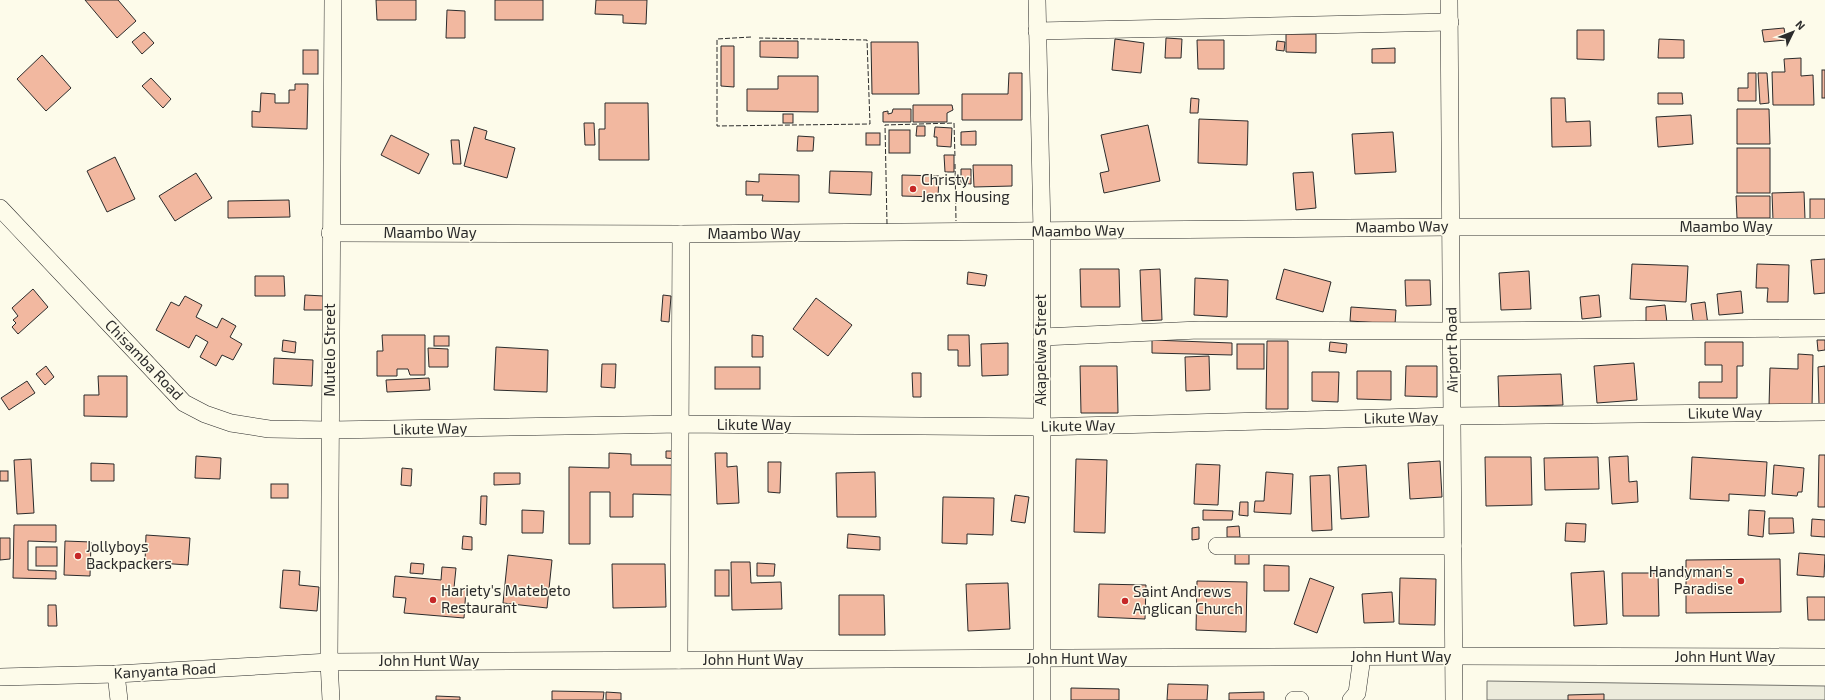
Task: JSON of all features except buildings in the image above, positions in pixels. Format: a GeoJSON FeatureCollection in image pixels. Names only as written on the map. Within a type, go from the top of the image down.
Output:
{"type":"FeatureCollection","features":[{"type":"Feature","properties":{"kind":"street","name":"Mutelo Street"},"geometry":{"type":"LineString","coordinates":[[331,700],[329,662],[330,233],[333,0]]}},
{"type":"Feature","properties":{"kind":"street","name":"Akapelwa Street"},"geometry":{"type":"LineString","coordinates":[[1037,0],[1042,232],[1042,700]]}},
{"type":"Feature","properties":{"kind":"street","name":"Airport Road"},"geometry":{"type":"LineString","coordinates":[[1449,0],[1454,700]]}},
{"type":"Feature","properties":{"kind":"street"},"geometry":{"type":"LineString","coordinates":[[1037,31],[1450,22]]}},
{"type":"Feature","properties":{"kind":"street","name":"Chisamba Road"},"geometry":{"type":"LineString","coordinates":[[0,208],[184,403],[205,414],[231,423],[269,429],[330,430]]}},
{"type":"Feature","properties":{"kind":"street","name":"Maambo Way"},"geometry":{"type":"LineString","coordinates":[[330,233],[681,234],[1042,232],[1451,227],[1825,227]]}},
{"type":"Feature","properties":{"kind":"street"},"geometry":{"type":"LineString","coordinates":[[679,660],[681,234]]}},
{"type":"Feature","properties":{"kind":"street"},"geometry":{"type":"LineString","coordinates":[[1042,336],[1199,330],[1452,331],[1825,328]]}},
{"type":"Feature","properties":{"kind":"street","name":"Likute Way"},"geometry":{"type":"LineString","coordinates":[[330,430],[681,424],[1041,427],[1453,416],[1825,412]]}},
{"type":"Feature","properties":{"kind":"street"},"geometry":{"type":"LineString","coordinates":[[1217,546],[1453,546]]}},
{"type":"Feature","properties":{"kind":"street","name":"John Hunt Way"},"geometry":{"type":"LineString","coordinates":[[329,662],[1454,656],[1825,657]]}},
{"type":"Feature","properties":{"kind":"street"},"geometry":{"type":"LineString","coordinates":[[1350,700],[1357,693],[1362,657]]}},
{"type":"Feature","properties":{"kind":"street","name":"Kanyanta Road"},"geometry":{"type":"LineString","coordinates":[[0,677],[116,674],[329,662]]}},
{"type":"Feature","properties":{"kind":"street"},"geometry":{"type":"LineString","coordinates":[[116,674],[119,700]]}},
{"type":"Feature","properties":{"kind":"street"},"geometry":{"type":"LineString","coordinates":[[1294,700],[1300,700]]}},
{"type":"Feature","properties":{"kind":"shaded area"},"geometry":{"type":"Polygon","coordinates":[[[1487,681],[1825,686],[1825,700],[1487,700],[1487,681]]]}},
{"type":"Feature","properties":{"kind":"fence"},"geometry":{"type":"LineString","coordinates":[[751,37],[717,39],[717,126],[870,124],[867,40],[759,38]]}},
{"type":"Feature","properties":{"kind":"fence"},"geometry":{"type":"LineString","coordinates":[[887,224],[885,125],[954,123],[955,158]]}},
{"type":"Feature","properties":{"kind":"fence"},"geometry":{"type":"LineString","coordinates":[[955,164],[956,221]]}},
{"type":"Feature","properties":{"kind":"place","name":"Christy Jenx Housing"},"geometry":{"type":"Point","coordinates":[913,189]}},
{"type":"Feature","properties":{"kind":"place","name":"Jollyboys Backpackers"},"geometry":{"type":"Point","coordinates":[78,556]}},
{"type":"Feature","properties":{"kind":"place","name":"Handyman's Paradise"},"geometry":{"type":"Point","coordinates":[1741,581]}},
{"type":"Feature","properties":{"kind":"place","name":"Hariety's Matebeto Restaurant"},"geometry":{"type":"Point","coordinates":[433,600]}},
{"type":"Feature","properties":{"kind":"place","name":"Saint Andrews Anglican Church"},"geometry":{"type":"Point","coordinates":[1125,601]}}]}
